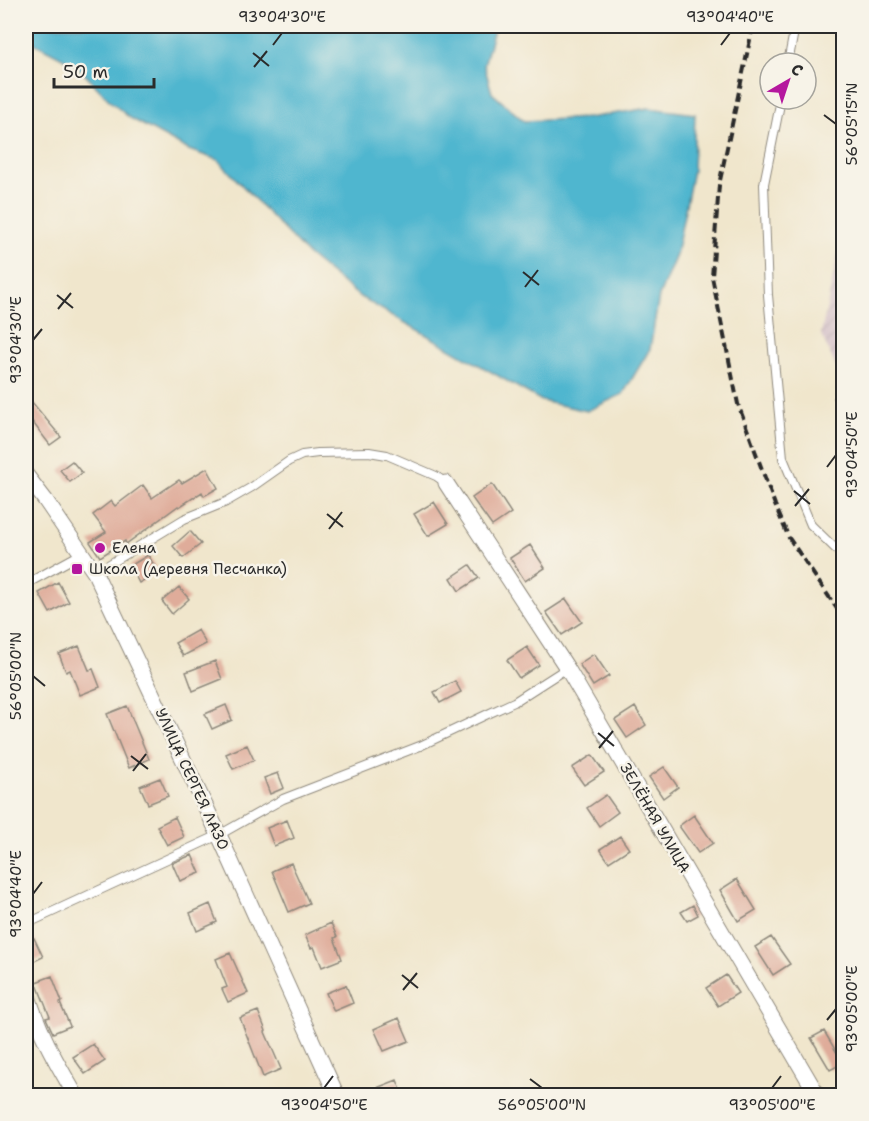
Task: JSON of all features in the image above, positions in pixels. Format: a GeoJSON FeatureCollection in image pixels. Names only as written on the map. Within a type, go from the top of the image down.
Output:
{"type":"FeatureCollection","features":[{"type":"Feature","properties":{"kind":"street","name":"УЛИЦА СЕРГЕЯ ЛАЗО"},"geometry":{"type":"LineString","coordinates":[[26,475],[95,573],[219,835],[337,1095]]}},
{"type":"Feature","properties":{"kind":"street","name":"ЗЕЛЁНАЯ УЛИЦА"},"geometry":{"type":"LineString","coordinates":[[446,483],[567,668],[818,1095]]}},
{"type":"Feature","properties":{"kind":"street"},"geometry":{"type":"LineString","coordinates":[[26,989],[32,1011],[57,1063],[76,1095]]}},
{"type":"Feature","properties":{"kind":"lane"},"geometry":{"type":"LineString","coordinates":[[790,51],[795,26]]}},
{"type":"Feature","properties":{"kind":"lane"},"geometry":{"type":"LineString","coordinates":[[779,111],[764,184],[768,295],[783,458],[811,525],[843,557]]}},
{"type":"Feature","properties":{"kind":"lane"},"geometry":{"type":"LineString","coordinates":[[95,573],[184,519],[226,502],[302,455],[369,452],[387,455],[436,476],[446,483]]}},
{"type":"Feature","properties":{"kind":"lane"},"geometry":{"type":"LineString","coordinates":[[26,584],[81,554]]}},
{"type":"Feature","properties":{"kind":"lane"},"geometry":{"type":"LineString","coordinates":[[26,924],[219,835],[283,799],[420,746],[506,706],[567,668]]}},
{"type":"Feature","properties":{"kind":"path"},"geometry":{"type":"LineString","coordinates":[[843,338],[834,397],[843,454]]}},
{"type":"Feature","properties":{"kind":"shaded area"},"geometry":{"type":"Polygon","coordinates":[[[843,232],[843,382],[821,334],[843,232]]]}},
{"type":"Feature","properties":{"kind":"water"},"geometry":{"type":"Polygon","coordinates":[[[26,26],[495,26],[484,65],[492,93],[524,121],[588,118],[649,108],[695,114],[693,170],[676,255],[659,296],[650,349],[623,394],[587,411],[542,401],[360,297],[308,255],[218,160],[189,150],[130,118],[111,102],[76,65],[30,41],[26,34],[26,26]]]}},
{"type":"Feature","properties":{"kind":"building"},"geometry":{"type":"Polygon","coordinates":[[[26,395],[61,437],[50,445],[31,420],[26,424],[26,395]]]}},
{"type":"Feature","properties":{"kind":"building"},"geometry":{"type":"Polygon","coordinates":[[[72,461],[82,473],[70,482],[60,470],[72,461]]]}},
{"type":"Feature","properties":{"kind":"building"},"geometry":{"type":"Polygon","coordinates":[[[207,468],[218,488],[204,496],[202,492],[178,506],[126,544],[125,541],[100,557],[90,542],[106,532],[93,515],[111,501],[115,506],[143,485],[152,498],[179,480],[182,483],[207,468]]]}},
{"type":"Feature","properties":{"kind":"building"},"geometry":{"type":"Polygon","coordinates":[[[492,484],[511,513],[492,526],[472,498],[492,484]]]}},
{"type":"Feature","properties":{"kind":"building"},"geometry":{"type":"Polygon","coordinates":[[[434,502],[448,524],[428,536],[414,514],[434,502]]]}},
{"type":"Feature","properties":{"kind":"building"},"geometry":{"type":"Polygon","coordinates":[[[190,531],[201,544],[183,558],[173,546],[190,531]]]}},
{"type":"Feature","properties":{"kind":"building"},"geometry":{"type":"Polygon","coordinates":[[[530,545],[545,568],[525,581],[510,558],[530,545]]]}},
{"type":"Feature","properties":{"kind":"building"},"geometry":{"type":"Polygon","coordinates":[[[148,555],[158,572],[139,583],[130,566],[148,555]]]}},
{"type":"Feature","properties":{"kind":"building"},"geometry":{"type":"Polygon","coordinates":[[[470,565],[479,578],[459,591],[451,578],[470,565]]]}},
{"type":"Feature","properties":{"kind":"building"},"geometry":{"type":"Polygon","coordinates":[[[58,582],[69,602],[50,613],[39,593],[58,582]]]}},
{"type":"Feature","properties":{"kind":"building"},"geometry":{"type":"Polygon","coordinates":[[[179,587],[189,599],[172,614],[162,601],[179,587]]]}},
{"type":"Feature","properties":{"kind":"building"},"geometry":{"type":"Polygon","coordinates":[[[566,599],[582,622],[562,635],[546,612],[566,599]]]}},
{"type":"Feature","properties":{"kind":"building"},"geometry":{"type":"Polygon","coordinates":[[[198,630],[206,644],[183,656],[175,643],[198,630]]]}},
{"type":"Feature","properties":{"kind":"building"},"geometry":{"type":"Polygon","coordinates":[[[79,646],[89,670],[93,669],[100,687],[80,695],[70,670],[66,672],[59,654],[79,646]]]}},
{"type":"Feature","properties":{"kind":"building"},"geometry":{"type":"Polygon","coordinates":[[[527,647],[539,665],[519,678],[507,660],[527,647]]]}},
{"type":"Feature","properties":{"kind":"building"},"geometry":{"type":"Polygon","coordinates":[[[594,654],[609,676],[593,686],[579,664],[594,654]]]}},
{"type":"Feature","properties":{"kind":"building"},"geometry":{"type":"Polygon","coordinates":[[[215,661],[222,679],[193,691],[186,672],[215,661]]]}},
{"type":"Feature","properties":{"kind":"building"},"geometry":{"type":"Polygon","coordinates":[[[455,681],[461,692],[440,703],[434,692],[455,681]]]}},
{"type":"Feature","properties":{"kind":"building"},"geometry":{"type":"Polygon","coordinates":[[[226,705],[232,720],[212,729],[205,714],[226,705]]]}},
{"type":"Feature","properties":{"kind":"building"},"geometry":{"type":"Polygon","coordinates":[[[127,706],[149,759],[129,768],[107,714],[127,706]]]}},
{"type":"Feature","properties":{"kind":"building"},"geometry":{"type":"Polygon","coordinates":[[[635,707],[646,725],[627,738],[615,720],[635,707]]]}},
{"type":"Feature","properties":{"kind":"building"},"geometry":{"type":"Polygon","coordinates":[[[247,745],[254,760],[233,769],[226,754],[247,745]]]}},
{"type":"Feature","properties":{"kind":"building"},"geometry":{"type":"Polygon","coordinates":[[[592,755],[604,772],[584,785],[572,768],[592,755]]]}},
{"type":"Feature","properties":{"kind":"building"},"geometry":{"type":"Polygon","coordinates":[[[664,767],[678,787],[663,798],[649,777],[664,767]]]}},
{"type":"Feature","properties":{"kind":"building"},"geometry":{"type":"Polygon","coordinates":[[[278,773],[284,788],[270,794],[264,778],[278,773]]]}},
{"type":"Feature","properties":{"kind":"building"},"geometry":{"type":"Polygon","coordinates":[[[160,778],[168,796],[148,804],[140,786],[160,778]]]}},
{"type":"Feature","properties":{"kind":"building"},"geometry":{"type":"Polygon","coordinates":[[[606,795],[618,812],[599,826],[587,808],[606,795]]]}},
{"type":"Feature","properties":{"kind":"building"},"geometry":{"type":"Polygon","coordinates":[[[694,815],[713,843],[698,853],[679,826],[694,815]]]}},
{"type":"Feature","properties":{"kind":"building"},"geometry":{"type":"Polygon","coordinates":[[[175,817],[184,837],[167,845],[157,826],[175,817]]]}},
{"type":"Feature","properties":{"kind":"building"},"geometry":{"type":"Polygon","coordinates":[[[287,820],[294,838],[274,846],[267,828],[287,820]]]}},
{"type":"Feature","properties":{"kind":"building"},"geometry":{"type":"Polygon","coordinates":[[[620,836],[629,849],[609,862],[600,849],[620,836]]]}},
{"type":"Feature","properties":{"kind":"building"},"geometry":{"type":"Polygon","coordinates":[[[192,855],[200,873],[180,881],[172,863],[192,855]]]}},
{"type":"Feature","properties":{"kind":"building"},"geometry":{"type":"Polygon","coordinates":[[[291,863],[309,903],[289,912],[272,871],[291,863]]]}},
{"type":"Feature","properties":{"kind":"building"},"geometry":{"type":"Polygon","coordinates":[[[737,879],[756,910],[738,921],[720,890],[737,879]]]}},
{"type":"Feature","properties":{"kind":"building"},"geometry":{"type":"Polygon","coordinates":[[[210,904],[217,922],[197,931],[190,913],[210,904]]]}},
{"type":"Feature","properties":{"kind":"building"},"geometry":{"type":"Polygon","coordinates":[[[693,905],[698,915],[687,921],[681,912],[693,905]]]}},
{"type":"Feature","properties":{"kind":"building"},"geometry":{"type":"Polygon","coordinates":[[[331,923],[342,959],[322,967],[314,947],[311,948],[305,935],[331,923]]]}},
{"type":"Feature","properties":{"kind":"building"},"geometry":{"type":"Polygon","coordinates":[[[771,937],[790,964],[773,975],[755,947],[771,937]]]}},
{"type":"Feature","properties":{"kind":"building"},"geometry":{"type":"Polygon","coordinates":[[[34,938],[43,957],[26,965],[26,942],[34,938]]]}},
{"type":"Feature","properties":{"kind":"building"},"geometry":{"type":"Polygon","coordinates":[[[230,953],[248,993],[228,1002],[222,989],[227,987],[216,959],[230,953]]]}},
{"type":"Feature","properties":{"kind":"building"},"geometry":{"type":"Polygon","coordinates":[[[726,975],[738,993],[718,1006],[706,988],[726,975]]]}},
{"type":"Feature","properties":{"kind":"building"},"geometry":{"type":"Polygon","coordinates":[[[52,976],[70,1026],[53,1033],[46,1018],[50,1017],[36,982],[52,976]]]}},
{"type":"Feature","properties":{"kind":"building"},"geometry":{"type":"Polygon","coordinates":[[[346,985],[353,1003],[334,1011],[326,993],[346,985]]]}},
{"type":"Feature","properties":{"kind":"building"},"geometry":{"type":"Polygon","coordinates":[[[258,1011],[281,1069],[263,1077],[240,1018],[258,1011]]]}},
{"type":"Feature","properties":{"kind":"building"},"geometry":{"type":"Polygon","coordinates":[[[399,1018],[409,1041],[384,1051],[374,1029],[399,1018]]]}},
{"type":"Feature","properties":{"kind":"building"},"geometry":{"type":"Polygon","coordinates":[[[824,1031],[843,1063],[830,1070],[811,1038],[824,1031]]]}},
{"type":"Feature","properties":{"kind":"building"},"geometry":{"type":"Polygon","coordinates":[[[93,1044],[105,1061],[85,1074],[73,1057],[93,1044]]]}},
{"type":"Feature","properties":{"kind":"building"},"geometry":{"type":"Polygon","coordinates":[[[397,1080],[403,1095],[359,1095],[397,1080]]]}},
{"type":"Feature","properties":{"kind":"railway"},"geometry":{"type":"LineString","coordinates":[[753,26],[719,185],[712,277],[738,404],[775,505],[789,538],[844,619]]}},
{"type":"Feature","properties":{"kind":"place","name":"Елена"},"geometry":{"type":"Point","coordinates":[100,548]}},
{"type":"Feature","properties":{"kind":"place","name":"Школа (деревня Песчанка)"},"geometry":{"type":"Point","coordinates":[77,569]}}]}
